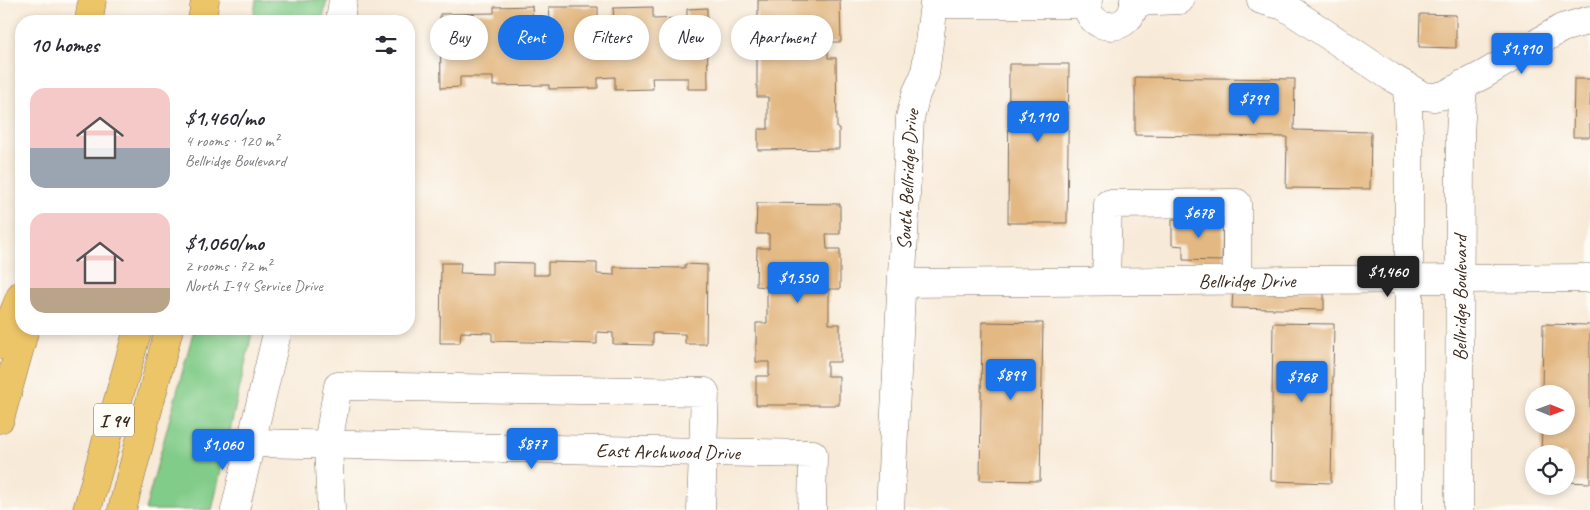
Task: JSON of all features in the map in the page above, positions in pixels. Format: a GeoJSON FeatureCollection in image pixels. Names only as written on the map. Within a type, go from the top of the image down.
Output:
{"type":"FeatureCollection","features":[{"type":"Feature","properties":{"kind":"highway"},"geometry":{"type":"LineString","coordinates":[[90,15],[92,0]]}},
{"type":"Feature","properties":{"kind":"highway"},"geometry":{"type":"LineString","coordinates":[[203,15],[205,0]]}},
{"type":"Feature","properties":{"kind":"highway"},"geometry":{"type":"LineString","coordinates":[[0,346],[15,310]]}},
{"type":"Feature","properties":{"kind":"highway"},"geometry":{"type":"LineString","coordinates":[[0,419],[23,335]]}},
{"type":"Feature","properties":{"kind":"highway","name":"I 94"},"geometry":{"type":"LineString","coordinates":[[87,510],[136,335]]}},
{"type":"Feature","properties":{"kind":"highway"},"geometry":{"type":"LineString","coordinates":[[122,510],[167,335]]}},
{"type":"Feature","properties":{"kind":"street"},"geometry":{"type":"LineString","coordinates":[[341,15],[343,0]]}},
{"type":"Feature","properties":{"kind":"street"},"geometry":{"type":"LineString","coordinates":[[1087,2],[1095,21],[1102,25],[1111,26],[1120,24],[1128,19],[1134,1],[1180,0]]}},
{"type":"Feature","properties":{"kind":"street"},"geometry":{"type":"LineString","coordinates":[[1261,0],[1314,12],[1407,86],[1423,96],[1434,97],[1453,90],[1562,28],[1590,20]]}},
{"type":"Feature","properties":{"kind":"street","name":"South Bellridge Drive"},"geometry":{"type":"LineString","coordinates":[[890,510],[910,118],[916,94],[925,74],[934,2],[1087,2]]}},
{"type":"Feature","properties":{"kind":"street"},"geometry":{"type":"LineString","coordinates":[[1407,86],[1409,510]]}},
{"type":"Feature","properties":{"kind":"street","name":"Bellridge Boulevard"},"geometry":{"type":"LineString","coordinates":[[1453,90],[1460,278],[1458,510]]}},
{"type":"Feature","properties":{"kind":"street"},"geometry":{"type":"LineString","coordinates":[[1106,281],[1108,204],[1217,203],[1237,203],[1237,280]]}},
{"type":"Feature","properties":{"kind":"street","name":"Bellridge Drive"},"geometry":{"type":"LineString","coordinates":[[903,283],[1590,278]]}},
{"type":"Feature","properties":{"kind":"street"},"geometry":{"type":"LineString","coordinates":[[235,510],[277,335]]}},
{"type":"Feature","properties":{"kind":"street"},"geometry":{"type":"LineString","coordinates":[[331,510],[328,444],[338,386],[705,392],[701,510]]}},
{"type":"Feature","properties":{"kind":"street","name":"East Archwood Drive"},"geometry":{"type":"LineString","coordinates":[[252,443],[813,454],[812,510]]}},
{"type":"Feature","properties":{"kind":"green space"},"geometry":{"type":"Polygon","coordinates":[[[256,0],[327,0],[323,15],[254,15],[256,0]]]}},
{"type":"Feature","properties":{"kind":"green space"},"geometry":{"type":"Polygon","coordinates":[[[192,335],[252,335],[212,510],[145,510],[192,335]]]}},
{"type":"Feature","properties":{"kind":"building"},"geometry":{"type":"Polygon","coordinates":[[[758,0],[840,0],[841,42],[833,42],[833,15],[758,15],[758,0]]]}},
{"type":"Feature","properties":{"kind":"building"},"geometry":{"type":"Polygon","coordinates":[[[532,6],[533,15],[498,15],[498,60],[564,60],[564,15],[550,15],[549,7],[598,7],[598,15],[574,15],[574,60],[649,60],[649,15],[614,15],[613,8],[653,7],[653,19],[659,19],[659,60],[708,60],[708,89],[688,89],[688,78],[652,78],[653,89],[615,90],[615,77],[598,78],[598,88],[549,89],[549,85],[493,86],[493,77],[460,77],[460,87],[441,88],[441,60],[488,60],[488,15],[440,14],[494,13],[494,7],[532,6]]]}},
{"type":"Feature","properties":{"kind":"building"},"geometry":{"type":"Polygon","coordinates":[[[707,8],[707,15],[687,15],[687,9],[707,8]]]}},
{"type":"Feature","properties":{"kind":"building"},"geometry":{"type":"Polygon","coordinates":[[[1420,14],[1456,15],[1456,48],[1419,47],[1420,14]]]}},
{"type":"Feature","properties":{"kind":"building"},"geometry":{"type":"Polygon","coordinates":[[[833,58],[836,58],[839,149],[758,150],[758,129],[768,129],[768,97],[757,97],[757,60],[833,60],[833,58]]]}},
{"type":"Feature","properties":{"kind":"building"},"geometry":{"type":"Polygon","coordinates":[[[1009,64],[1069,64],[1067,223],[1008,223],[1009,64]]]}},
{"type":"Feature","properties":{"kind":"building"},"geometry":{"type":"Polygon","coordinates":[[[1135,77],[1295,79],[1294,130],[1371,132],[1370,189],[1286,188],[1287,137],[1135,135],[1135,77]]]}},
{"type":"Feature","properties":{"kind":"building"},"geometry":{"type":"Polygon","coordinates":[[[1574,79],[1590,79],[1590,137],[1573,137],[1574,79]]]}},
{"type":"Feature","properties":{"kind":"building"},"geometry":{"type":"Polygon","coordinates":[[[757,203],[840,204],[840,234],[826,234],[827,249],[840,249],[840,289],[829,289],[829,324],[840,324],[840,362],[827,362],[827,376],[839,376],[839,405],[756,405],[756,376],[769,376],[769,362],[756,362],[756,323],[767,323],[767,287],[756,286],[757,248],[769,248],[769,234],[756,234],[757,203]]]}},
{"type":"Feature","properties":{"kind":"building"},"geometry":{"type":"Polygon","coordinates":[[[1172,219],[1223,220],[1222,261],[1183,260],[1183,246],[1172,245],[1172,219]]]}},
{"type":"Feature","properties":{"kind":"building"},"geometry":{"type":"Polygon","coordinates":[[[492,262],[533,263],[533,275],[548,275],[548,262],[597,263],[597,274],[614,275],[614,267],[685,268],[685,264],[707,265],[706,344],[685,344],[685,334],[653,333],[653,345],[613,344],[613,333],[597,332],[597,344],[492,341],[492,333],[461,332],[460,343],[440,343],[441,263],[461,263],[460,273],[492,274],[492,262]]]}},
{"type":"Feature","properties":{"kind":"building"},"geometry":{"type":"Polygon","coordinates":[[[1233,289],[1324,291],[1324,310],[1232,308],[1233,289]]]}},
{"type":"Feature","properties":{"kind":"building"},"geometry":{"type":"Polygon","coordinates":[[[982,322],[1043,323],[1040,481],[980,480],[982,322]]]}},
{"type":"Feature","properties":{"kind":"building"},"geometry":{"type":"Polygon","coordinates":[[[1273,323],[1334,324],[1331,483],[1271,481],[1273,323]]]}},
{"type":"Feature","properties":{"kind":"building"},"geometry":{"type":"Polygon","coordinates":[[[1543,324],[1590,325],[1590,483],[1575,482],[1575,445],[1541,445],[1542,435],[1575,435],[1575,385],[1542,385],[1543,324]]]}}]}
